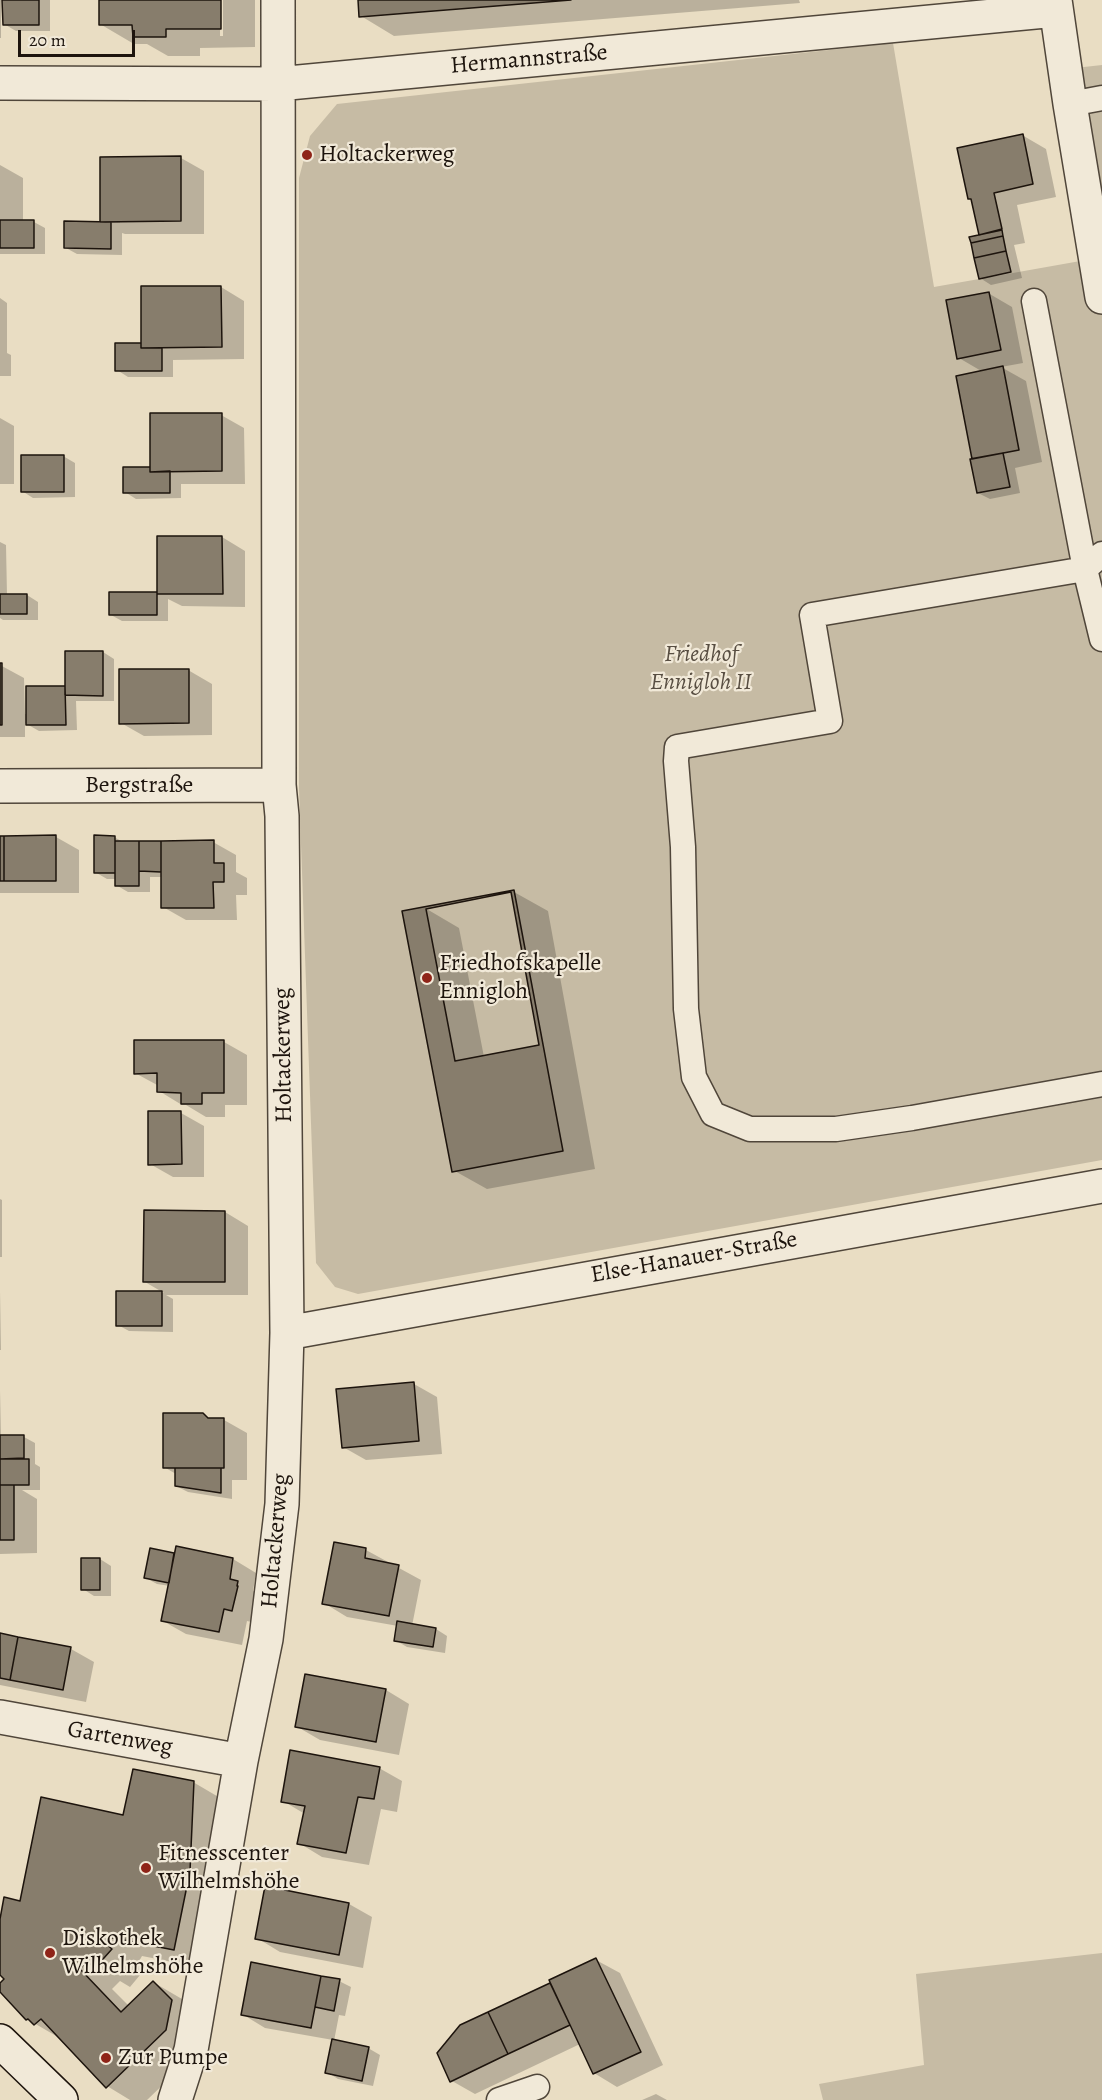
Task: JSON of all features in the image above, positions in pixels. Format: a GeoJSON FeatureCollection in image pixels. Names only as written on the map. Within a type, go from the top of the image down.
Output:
{"type":"FeatureCollection","features":[{"type":"Feature","properties":{"kind":"street","name":"Holtackerweg"},"geometry":{"type":"LineString","coordinates":[[175,2100],[191,2050],[241,1761],[266,1639],[282,1504],[287,1333],[282,816],[279,785],[278,0]]}},
{"type":"Feature","properties":{"kind":"street","name":"Hermannstraße"},"geometry":{"type":"LineString","coordinates":[[0,83],[278,84],[1056,5]]}},
{"type":"Feature","properties":{"kind":"street"},"geometry":{"type":"LineString","coordinates":[[1056,5],[1102,297]]}},
{"type":"Feature","properties":{"kind":"street","name":"Bergstraße"},"geometry":{"type":"LineString","coordinates":[[0,786],[279,785]]}},
{"type":"Feature","properties":{"kind":"street","name":"Else-Hanauer-Straße"},"geometry":{"type":"LineString","coordinates":[[287,1333],[1102,1186]]}},
{"type":"Feature","properties":{"kind":"street","name":"Gartenweg"},"geometry":{"type":"LineString","coordinates":[[0,1717],[241,1761]]}},
{"type":"Feature","properties":{"kind":"street"},"geometry":{"type":"LineString","coordinates":[[0,2041],[61,2100]]}},
{"type":"Feature","properties":{"kind":"lane"},"geometry":{"type":"LineString","coordinates":[[1070,104],[1102,98]]}},
{"type":"Feature","properties":{"kind":"lane"},"geometry":{"type":"LineString","coordinates":[[1035,301],[1094,561],[1102,639]]}},
{"type":"Feature","properties":{"kind":"lane"},"geometry":{"type":"LineString","coordinates":[[1094,561],[812,615],[830,721],[677,747],[676,761],[682,847],[686,1009],[694,1077],[713,1114],[750,1129],[836,1129],[912,1118],[1102,1084]]}},
{"type":"Feature","properties":{"kind":"lane"},"geometry":{"type":"LineString","coordinates":[[499,2100],[537,2087]]}},
{"type":"Feature","properties":{"kind":"green space","name":"Friedhof Ennigloh II"},"geometry":{"type":"Polygon","coordinates":[[[893,43],[934,287],[1086,260],[1075,68],[1102,65],[1102,1160],[358,1294],[335,1287],[316,1263],[299,788],[299,178],[310,136],[337,104],[893,43]]]}},
{"type":"Feature","properties":{"kind":"green space"},"geometry":{"type":"Polygon","coordinates":[[[1102,1953],[1102,2100],[823,2100],[819,2084],[924,2065],[916,1974],[1102,1953]]]}},
{"type":"Feature","properties":{"kind":"building"},"geometry":{"type":"Polygon","coordinates":[[[2,0],[39,0],[39,25],[3,25],[2,0]]]}},
{"type":"Feature","properties":{"kind":"building"},"geometry":{"type":"Polygon","coordinates":[[[99,0],[221,0],[221,29],[166,29],[166,37],[133,37],[132,25],[99,25],[99,0]]]}},
{"type":"Feature","properties":{"kind":"building"},"geometry":{"type":"Polygon","coordinates":[[[358,0],[571,0],[359,17],[358,0]]]}},
{"type":"Feature","properties":{"kind":"building"},"geometry":{"type":"Polygon","coordinates":[[[1023,134],[1033,184],[994,193],[1002,229],[979,235],[971,199],[968,199],[957,148],[1023,134]]]}},
{"type":"Feature","properties":{"kind":"building"},"geometry":{"type":"Polygon","coordinates":[[[181,156],[181,221],[100,222],[100,157],[181,156]]]}},
{"type":"Feature","properties":{"kind":"building"},"geometry":{"type":"Polygon","coordinates":[[[0,220],[34,220],[34,248],[0,248],[0,220]]]}},
{"type":"Feature","properties":{"kind":"building"},"geometry":{"type":"Polygon","coordinates":[[[64,221],[111,222],[111,249],[64,248],[64,221]]]}},
{"type":"Feature","properties":{"kind":"building"},"geometry":{"type":"Polygon","coordinates":[[[1002,230],[1003,236],[971,243],[969,237],[1002,230]]]}},
{"type":"Feature","properties":{"kind":"building"},"geometry":{"type":"Polygon","coordinates":[[[1003,236],[1006,251],[974,258],[971,243],[1003,236]]]}},
{"type":"Feature","properties":{"kind":"building"},"geometry":{"type":"Polygon","coordinates":[[[1006,251],[1011,272],[979,279],[974,258],[1006,251]]]}},
{"type":"Feature","properties":{"kind":"building"},"geometry":{"type":"Polygon","coordinates":[[[141,286],[221,286],[222,347],[141,348],[141,286]]]}},
{"type":"Feature","properties":{"kind":"building"},"geometry":{"type":"Polygon","coordinates":[[[989,292],[1001,350],[957,359],[946,300],[989,292]]]}},
{"type":"Feature","properties":{"kind":"building"},"geometry":{"type":"Polygon","coordinates":[[[115,343],[141,343],[141,348],[162,348],[162,371],[115,371],[115,343]]]}},
{"type":"Feature","properties":{"kind":"building"},"geometry":{"type":"Polygon","coordinates":[[[1003,366],[1019,450],[972,459],[956,376],[1003,366]]]}},
{"type":"Feature","properties":{"kind":"building"},"geometry":{"type":"Polygon","coordinates":[[[150,413],[222,413],[222,471],[150,472],[150,413]]]}},
{"type":"Feature","properties":{"kind":"building"},"geometry":{"type":"Polygon","coordinates":[[[1003,453],[1010,487],[977,493],[970,459],[1003,453]]]}},
{"type":"Feature","properties":{"kind":"building"},"geometry":{"type":"Polygon","coordinates":[[[21,455],[64,455],[64,492],[21,492],[21,455]]]}},
{"type":"Feature","properties":{"kind":"building"},"geometry":{"type":"Polygon","coordinates":[[[123,467],[150,467],[150,472],[170,471],[170,493],[123,493],[123,467]]]}},
{"type":"Feature","properties":{"kind":"building"},"geometry":{"type":"Polygon","coordinates":[[[157,536],[222,536],[223,594],[157,594],[157,536]]]}},
{"type":"Feature","properties":{"kind":"building"},"geometry":{"type":"Polygon","coordinates":[[[109,592],[157,592],[157,615],[109,615],[109,592]]]}},
{"type":"Feature","properties":{"kind":"building"},"geometry":{"type":"Polygon","coordinates":[[[0,594],[27,594],[27,614],[0,614],[0,594]]]}},
{"type":"Feature","properties":{"kind":"building"},"geometry":{"type":"Polygon","coordinates":[[[65,651],[103,651],[103,696],[65,695],[65,651]]]}},
{"type":"Feature","properties":{"kind":"building"},"geometry":{"type":"Polygon","coordinates":[[[0,663],[2,663],[2,725],[0,725],[0,663]]]}},
{"type":"Feature","properties":{"kind":"building"},"geometry":{"type":"Polygon","coordinates":[[[119,669],[189,669],[189,723],[119,724],[119,669]]]}},
{"type":"Feature","properties":{"kind":"building"},"geometry":{"type":"Polygon","coordinates":[[[26,686],[65,686],[66,725],[26,725],[26,686]]]}},
{"type":"Feature","properties":{"kind":"building"},"geometry":{"type":"Polygon","coordinates":[[[56,835],[56,881],[4,881],[4,836],[56,835]]]}},
{"type":"Feature","properties":{"kind":"building"},"geometry":{"type":"Polygon","coordinates":[[[94,835],[115,836],[115,873],[94,873],[94,835]]]}},
{"type":"Feature","properties":{"kind":"building"},"geometry":{"type":"Polygon","coordinates":[[[0,836],[4,836],[4,881],[0,881],[0,836]]]}},
{"type":"Feature","properties":{"kind":"building"},"geometry":{"type":"Polygon","coordinates":[[[214,840],[214,863],[224,863],[224,882],[213,882],[214,908],[161,908],[161,841],[214,840]]]}},
{"type":"Feature","properties":{"kind":"building"},"geometry":{"type":"Polygon","coordinates":[[[115,841],[139,841],[139,886],[115,886],[115,841]]]}},
{"type":"Feature","properties":{"kind":"building"},"geometry":{"type":"Polygon","coordinates":[[[139,841],[161,841],[161,872],[139,871],[139,841]]]}},
{"type":"Feature","properties":{"kind":"building","name":"Friedhofskapelle Ennigloh"},"geometry":{"type":"Polygon","coordinates":[[[514,890],[563,1151],[452,1172],[402,911],[514,890]],[[511,892],[426,909],[455,1061],[539,1045],[511,892]]]}},
{"type":"Feature","properties":{"kind":"building"},"geometry":{"type":"Polygon","coordinates":[[[134,1040],[224,1040],[224,1093],[202,1093],[202,1104],[181,1104],[181,1093],[157,1092],[157,1073],[134,1074],[134,1040]]]}},
{"type":"Feature","properties":{"kind":"building"},"geometry":{"type":"Polygon","coordinates":[[[148,1111],[181,1111],[182,1164],[148,1165],[148,1111]]]}},
{"type":"Feature","properties":{"kind":"building"},"geometry":{"type":"Polygon","coordinates":[[[144,1210],[225,1211],[225,1282],[143,1282],[144,1210]]]}},
{"type":"Feature","properties":{"kind":"building"},"geometry":{"type":"Polygon","coordinates":[[[116,1291],[162,1291],[162,1326],[116,1326],[116,1291]]]}},
{"type":"Feature","properties":{"kind":"building"},"geometry":{"type":"Polygon","coordinates":[[[414,1382],[419,1441],[342,1448],[336,1389],[414,1382]]]}},
{"type":"Feature","properties":{"kind":"building"},"geometry":{"type":"Polygon","coordinates":[[[163,1413],[203,1413],[208,1418],[224,1418],[224,1468],[163,1468],[163,1413]]]}},
{"type":"Feature","properties":{"kind":"building"},"geometry":{"type":"Polygon","coordinates":[[[0,1435],[24,1435],[24,1458],[0,1459],[0,1435]]]}},
{"type":"Feature","properties":{"kind":"building"},"geometry":{"type":"Polygon","coordinates":[[[0,1459],[29,1459],[29,1485],[0,1485],[0,1459]]]}},
{"type":"Feature","properties":{"kind":"building"},"geometry":{"type":"Polygon","coordinates":[[[175,1468],[221,1468],[221,1493],[175,1486],[175,1468]]]}},
{"type":"Feature","properties":{"kind":"building"},"geometry":{"type":"Polygon","coordinates":[[[0,1485],[14,1485],[14,1540],[0,1540],[0,1485]]]}},
{"type":"Feature","properties":{"kind":"building"},"geometry":{"type":"Polygon","coordinates":[[[334,1542],[366,1548],[365,1558],[399,1565],[389,1616],[322,1604],[334,1542]]]}},
{"type":"Feature","properties":{"kind":"building"},"geometry":{"type":"Polygon","coordinates":[[[176,1546],[233,1558],[230,1579],[238,1581],[238,1586],[232,1611],[224,1609],[219,1632],[161,1621],[176,1546]]]}},
{"type":"Feature","properties":{"kind":"building"},"geometry":{"type":"Polygon","coordinates":[[[150,1548],[174,1553],[169,1583],[144,1578],[150,1548]]]}},
{"type":"Feature","properties":{"kind":"building"},"geometry":{"type":"Polygon","coordinates":[[[81,1558],[100,1558],[100,1590],[81,1590],[81,1558]]]}},
{"type":"Feature","properties":{"kind":"building"},"geometry":{"type":"Polygon","coordinates":[[[397,1621],[436,1628],[433,1647],[394,1641],[397,1621]]]}},
{"type":"Feature","properties":{"kind":"building"},"geometry":{"type":"Polygon","coordinates":[[[0,1633],[18,1637],[10,1680],[0,1678],[0,1633]]]}},
{"type":"Feature","properties":{"kind":"building"},"geometry":{"type":"Polygon","coordinates":[[[18,1637],[71,1647],[63,1690],[10,1680],[18,1637]]]}},
{"type":"Feature","properties":{"kind":"building"},"geometry":{"type":"Polygon","coordinates":[[[305,1674],[386,1689],[376,1742],[295,1727],[305,1674]]]}},
{"type":"Feature","properties":{"kind":"building"},"geometry":{"type":"Polygon","coordinates":[[[290,1750],[380,1767],[374,1799],[358,1797],[346,1853],[297,1844],[305,1806],[281,1802],[290,1750]]]}},
{"type":"Feature","properties":{"kind":"building"},"geometry":{"type":"Polygon","coordinates":[[[133,1769],[194,1781],[190,1871],[174,1950],[108,1937],[105,1943],[112,1949],[95,1968],[87,1961],[80,1969],[121,2012],[153,1981],[172,2000],[166,2030],[106,2088],[41,2019],[34,2025],[28,2019],[26,2020],[0,1992],[0,1983],[4,1979],[0,1975],[0,1919],[4,1897],[20,1901],[41,1797],[123,1815],[133,1769]]]}},
{"type":"Feature","properties":{"kind":"building"},"geometry":{"type":"Polygon","coordinates":[[[265,1886],[349,1903],[339,1955],[255,1939],[265,1886]]]}},
{"type":"Feature","properties":{"kind":"building"},"geometry":{"type":"Polygon","coordinates":[[[596,1958],[641,2052],[593,2074],[549,1980],[596,1958]]]}},
{"type":"Feature","properties":{"kind":"building"},"geometry":{"type":"Polygon","coordinates":[[[251,1962],[321,1976],[311,2028],[241,2015],[251,1962]]]}},
{"type":"Feature","properties":{"kind":"building"},"geometry":{"type":"Polygon","coordinates":[[[321,1976],[340,1979],[334,2011],[315,2007],[321,1976]]]}},
{"type":"Feature","properties":{"kind":"building"},"geometry":{"type":"Polygon","coordinates":[[[550,1983],[570,2025],[508,2054],[488,2012],[550,1983]]]}},
{"type":"Feature","properties":{"kind":"building"},"geometry":{"type":"Polygon","coordinates":[[[488,2012],[508,2054],[450,2082],[437,2053],[460,2025],[488,2012]]]}},
{"type":"Feature","properties":{"kind":"building"},"geometry":{"type":"Polygon","coordinates":[[[332,2039],[369,2047],[362,2081],[325,2073],[332,2039]]]}},
{"type":"Feature","properties":{"kind":"place","name":"Holtackerweg"},"geometry":{"type":"Point","coordinates":[307,155]}},
{"type":"Feature","properties":{"kind":"place","name":"Friedhofskapelle Ennigloh"},"geometry":{"type":"Point","coordinates":[427,978]}},
{"type":"Feature","properties":{"kind":"place","name":"Fitnesscenter Wilhelmshöhe"},"geometry":{"type":"Point","coordinates":[146,1868]}},
{"type":"Feature","properties":{"kind":"place","name":"Diskothek Wilhelmshöhe"},"geometry":{"type":"Point","coordinates":[50,1953]}},
{"type":"Feature","properties":{"kind":"place","name":"Zur Pumpe"},"geometry":{"type":"Point","coordinates":[106,2058]}}]}
